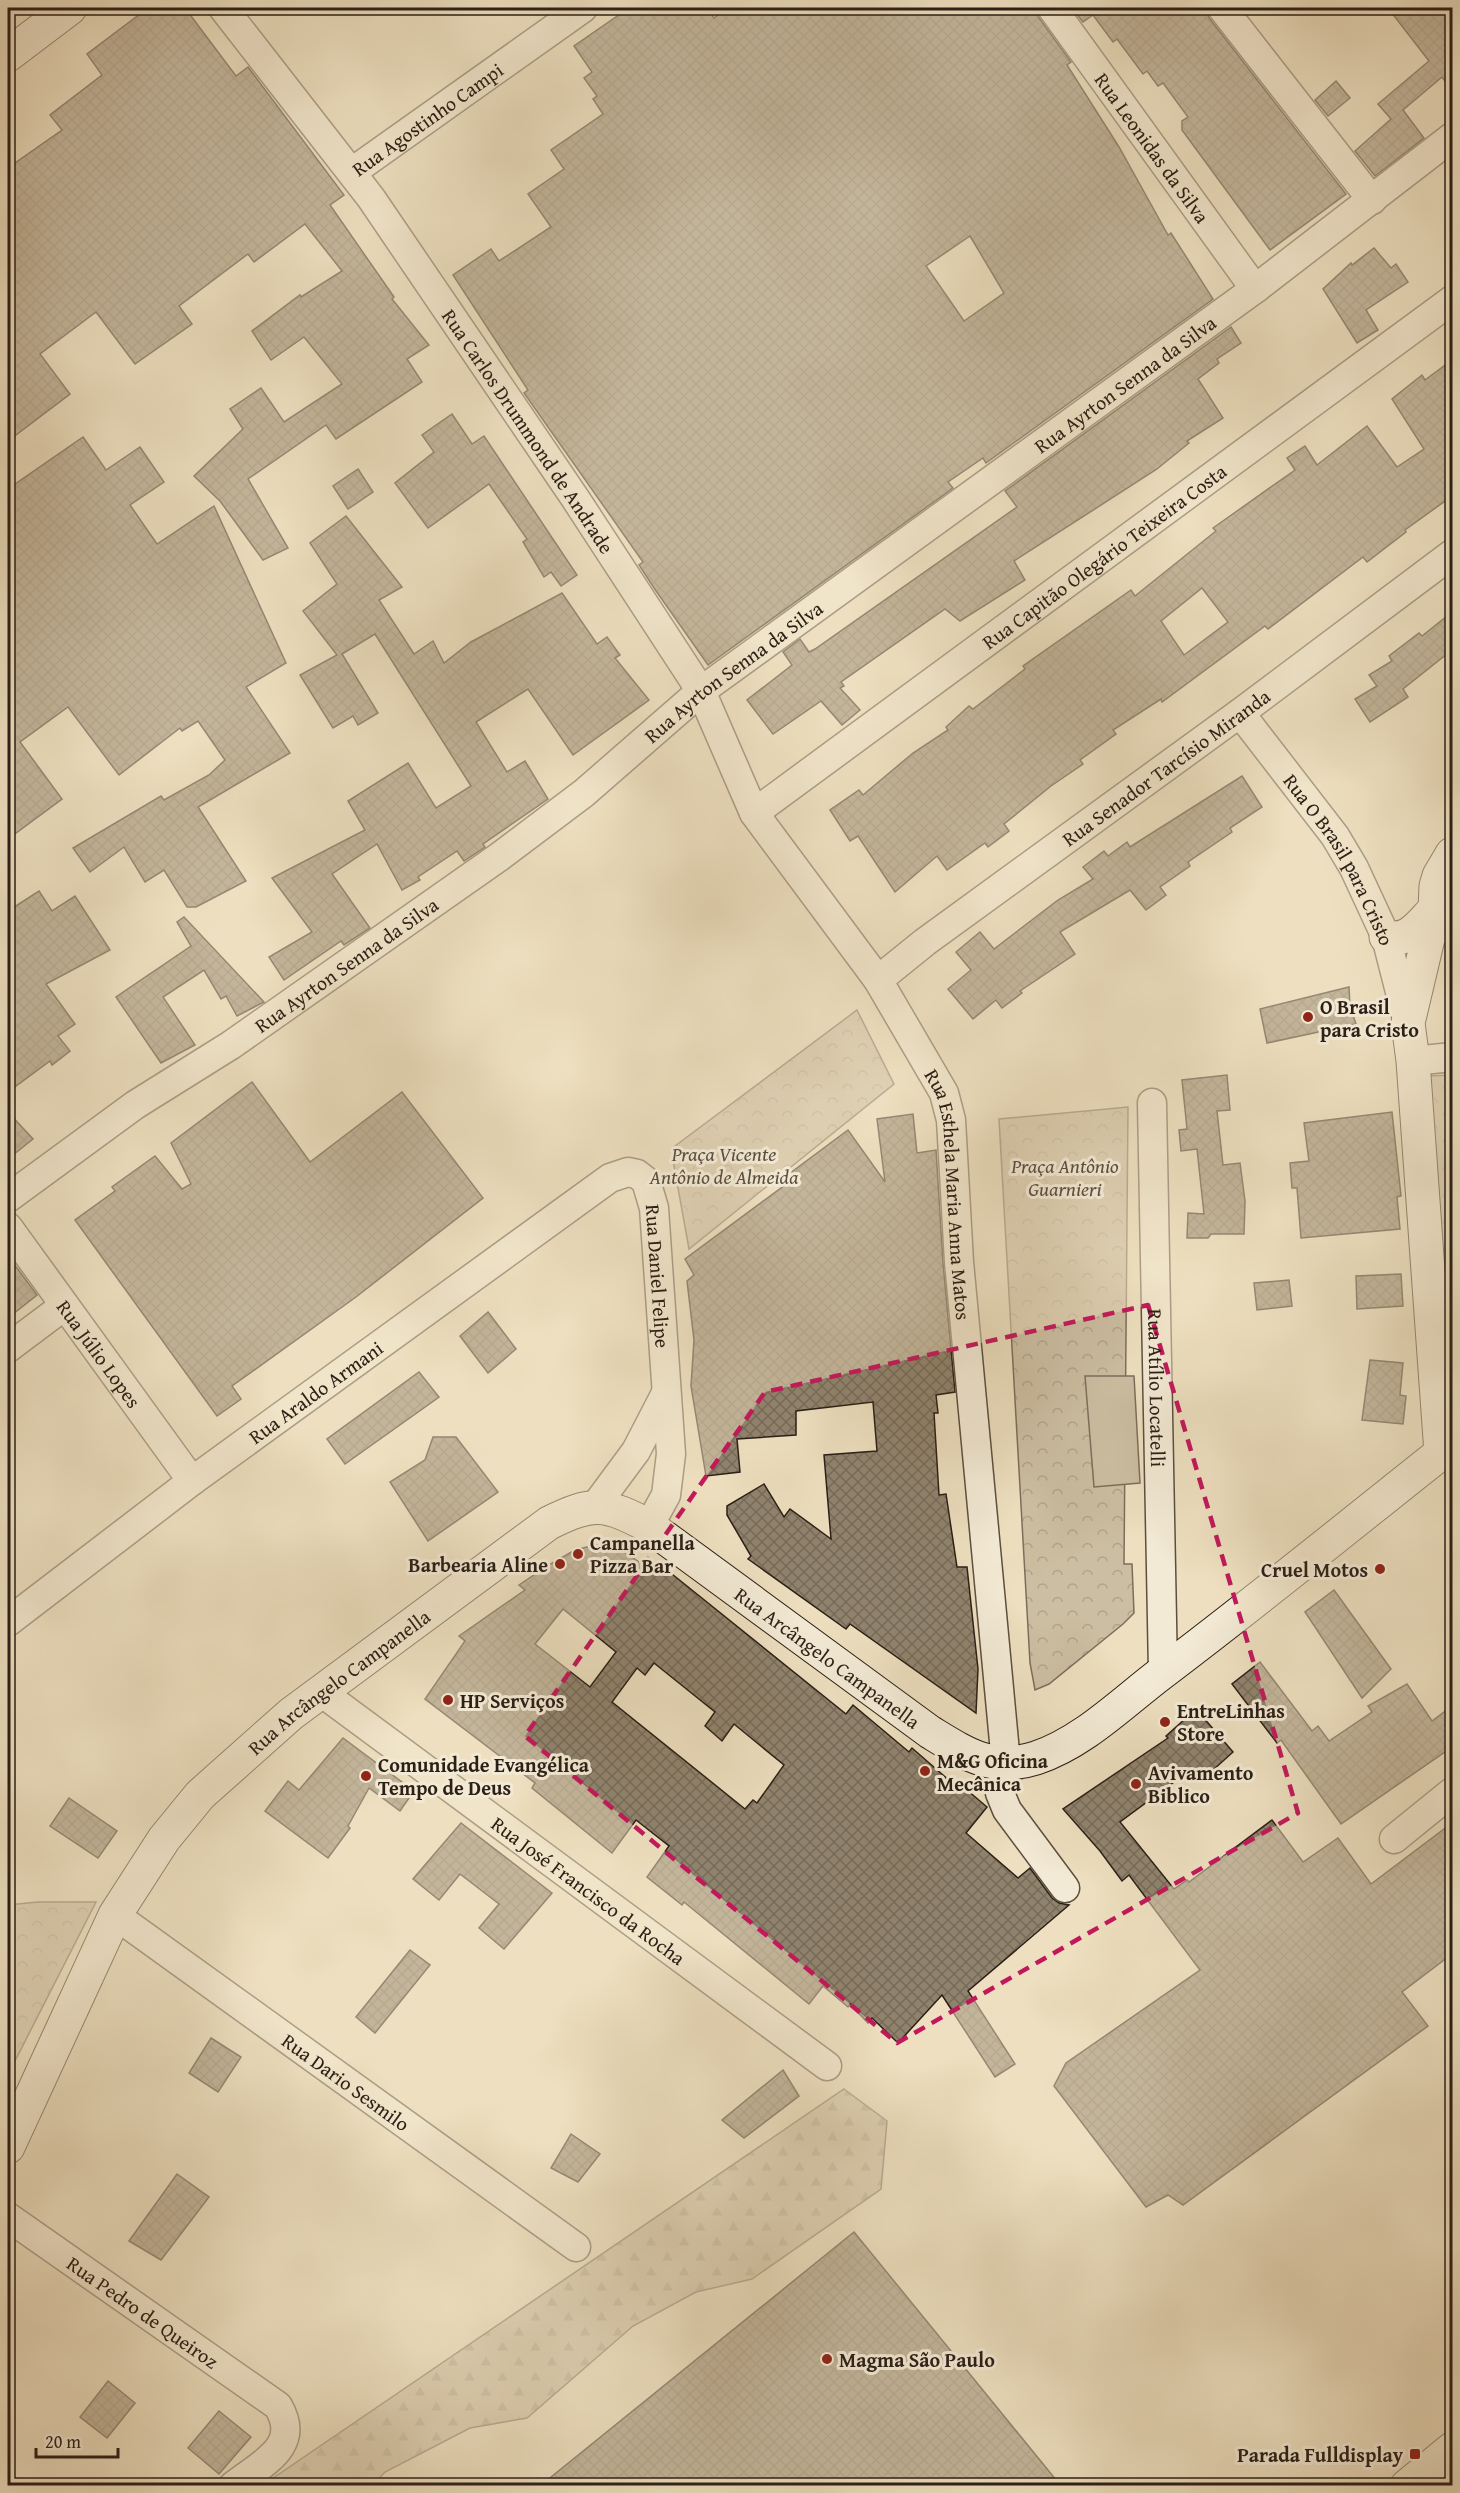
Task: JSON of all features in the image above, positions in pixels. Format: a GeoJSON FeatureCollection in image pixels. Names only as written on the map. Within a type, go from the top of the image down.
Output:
{"type":"FeatureCollection","features":[{"type":"Feature","properties":{"kind":"street"},"geometry":{"type":"LineString","coordinates":[[8,55],[70,8]]}},
{"type":"Feature","properties":{"kind":"street","name":"Rua Agostinho Campi"},"geometry":{"type":"LineString","coordinates":[[223,8],[352,172],[583,8]]}},
{"type":"Feature","properties":{"kind":"street","name":"Rua Leonidas da Silva"},"geometry":{"type":"LineString","coordinates":[[1052,8],[1255,289]]}},
{"type":"Feature","properties":{"kind":"street"},"geometry":{"type":"LineString","coordinates":[[1222,8],[1372,200]]}},
{"type":"Feature","properties":{"kind":"street","name":"Rua Ayrton Senna da Silva"},"geometry":{"type":"LineString","coordinates":[[8,1198],[135,1105],[231,1045],[499,857],[584,793],[700,691],[1255,289],[1452,136]]}},
{"type":"Feature","properties":{"kind":"street","name":"Rua Carlos Drummond de Andrade"},"geometry":{"type":"LineString","coordinates":[[352,172],[575,498],[700,691]]}},
{"type":"Feature","properties":{"kind":"street","name":"Rua Capitão Olegário Teixeira Costa"},"geometry":{"type":"LineString","coordinates":[[754,813],[1452,300]]}},
{"type":"Feature","properties":{"kind":"street","name":"Rua Senador Tarcísio Miranda"},"geometry":{"type":"LineString","coordinates":[[878,980],[925,942],[1240,713],[1452,554]]}},
{"type":"Feature","properties":{"kind":"street","name":"Rua Esthela Maria Anna Matos"},"geometry":{"type":"LineString","coordinates":[[700,691],[754,813],[878,980],[944,1093],[951,1120],[959,1262],[1006,1763],[1000,1793],[1008,1810],[1065,1888]]}},
{"type":"Feature","properties":{"kind":"street","name":"Rua O Brasil para Cristo"},"geometry":{"type":"LineString","coordinates":[[1240,713],[1335,836],[1354,868],[1386,937],[1408,1023]]}},
{"type":"Feature","properties":{"kind":"street","name":"Rua Arcângelo Campanella"},"geometry":{"type":"LineString","coordinates":[[8,2147],[21,2092],[115,1915],[164,1839],[201,1795],[250,1749],[321,1692],[549,1523],[578,1509],[596,1505],[620,1511],[649,1526],[930,1732],[972,1758],[1006,1763],[1035,1758],[1071,1742],[1447,1455],[1408,1023],[1441,909],[1439,876],[1452,854]]}},
{"type":"Feature","properties":{"kind":"street"},"geometry":{"type":"LineString","coordinates":[[1386,937],[1398,940],[1406,937],[1441,909]]}},
{"type":"Feature","properties":{"kind":"street"},"geometry":{"type":"LineString","coordinates":[[1413,1061],[1452,1057]]}},
{"type":"Feature","properties":{"kind":"street","name":"Rua Atílio Locatelli"},"geometry":{"type":"LineString","coordinates":[[1152,1103],[1163,1672]]}},
{"type":"Feature","properties":{"kind":"street","name":"Rua Daniel Felipe"},"geometry":{"type":"LineString","coordinates":[[628,1172],[637,1174],[646,1181],[654,1208],[671,1454],[666,1495],[649,1526]]}},
{"type":"Feature","properties":{"kind":"street","name":"Rua Araldo Armani"},"geometry":{"type":"LineString","coordinates":[[8,1622],[192,1481],[610,1178],[628,1172]]}},
{"type":"Feature","properties":{"kind":"street","name":"Rua Júlio Lopes"},"geometry":{"type":"LineString","coordinates":[[8,1227],[192,1481]]}},
{"type":"Feature","properties":{"kind":"street"},"geometry":{"type":"LineString","coordinates":[[8,1348],[64,1306]]}},
{"type":"Feature","properties":{"kind":"street"},"geometry":{"type":"LineString","coordinates":[[596,1505],[636,1451],[666,1392]]}},
{"type":"Feature","properties":{"kind":"street","name":"Rua José Francisco da Rocha"},"geometry":{"type":"LineString","coordinates":[[321,1692],[827,2066]]}},
{"type":"Feature","properties":{"kind":"street"},"geometry":{"type":"LineString","coordinates":[[1394,1839],[1452,1792]]}},
{"type":"Feature","properties":{"kind":"street","name":"Rua Dario Sesmilo"},"geometry":{"type":"LineString","coordinates":[[115,1915],[576,2247]]}},
{"type":"Feature","properties":{"kind":"street","name":"Rua Pedro de Queiroz"},"geometry":{"type":"LineString","coordinates":[[8,2217],[278,2406],[285,2418],[287,2433],[282,2445],[272,2456],[233,2486]]}},
{"type":"Feature","properties":{"kind":"street"},"geometry":{"type":"LineString","coordinates":[[1407,2486],[1452,2449]]}},
{"type":"Feature","properties":{"kind":"highlighted area"},"geometry":{"type":"Polygon","coordinates":[[[1148,1305],[1298,1813],[897,2043],[525,1736],[765,1392],[1148,1305]]]}},
{"type":"Feature","properties":{"kind":"green space","name":"Praça Vicente Antônio de Almeida"},"geometry":{"type":"Polygon","coordinates":[[[857,1010],[894,1084],[689,1249],[671,1149],[857,1010]]]}},
{"type":"Feature","properties":{"kind":"green space"},"geometry":{"type":"Polygon","coordinates":[[[1452,1075],[1452,1457],[1427,1076],[1452,1075]]]}},
{"type":"Feature","properties":{"kind":"green space","name":"Praça Antônio Guarnieri"},"geometry":{"type":"Polygon","coordinates":[[[1128,1107],[1124,1564],[1132,1564],[1134,1613],[1049,1684],[1035,1690],[1030,1663],[999,1119],[1128,1107]]]}},
{"type":"Feature","properties":{"kind":"green space"},"geometry":{"type":"Polygon","coordinates":[[[1085,1376],[1134,1376],[1140,1483],[1094,1487],[1085,1376]]]}},
{"type":"Feature","properties":{"kind":"green space"},"geometry":{"type":"Polygon","coordinates":[[[38,1902],[96,1902],[16,2059],[8,2068],[8,1905],[38,1902]]]}},
{"type":"Feature","properties":{"kind":"green space"},"geometry":{"type":"Polygon","coordinates":[[[844,2089],[887,2121],[881,2189],[752,2279],[696,2292],[633,2326],[527,2418],[470,2428],[385,2472],[373,2485],[263,2485],[844,2089]]]}},
{"type":"Feature","properties":{"kind":"building"},"geometry":{"type":"Polygon","coordinates":[[[148,8],[185,8],[236,76],[248,67],[344,195],[330,205],[394,297],[392,299],[429,345],[407,359],[422,382],[336,439],[326,425],[248,479],[288,548],[263,560],[220,501],[194,476],[243,429],[230,409],[261,388],[284,422],[342,384],[304,337],[271,360],[252,331],[300,295],[301,297],[342,271],[305,224],[254,262],[248,254],[179,306],[192,324],[135,364],[96,312],[40,354],[70,394],[8,441],[8,168],[62,130],[50,115],[102,75],[87,54],[148,8]]]}},
{"type":"Feature","properties":{"kind":"building"},"geometry":{"type":"Polygon","coordinates":[[[629,8],[707,8],[714,18],[728,8],[1036,8],[1039,18],[1071,62],[1067,65],[1119,147],[1168,235],[1171,233],[1213,299],[986,463],[983,458],[948,482],[953,488],[708,665],[639,565],[643,562],[524,393],[528,390],[453,275],[491,249],[499,261],[551,227],[528,194],[564,169],[551,150],[603,114],[593,99],[597,96],[584,78],[592,72],[574,46],[629,8]],[[970,236],[926,266],[964,321],[1004,293],[970,236]]]}},
{"type":"Feature","properties":{"kind":"building"},"geometry":{"type":"Polygon","coordinates":[[[1072,8],[1206,8],[1209,18],[1346,194],[1270,250],[1182,130],[1182,121],[1188,117],[1163,83],[1158,86],[1147,71],[1143,74],[1117,39],[1113,42],[1093,15],[1083,22],[1072,8]]]}},
{"type":"Feature","properties":{"kind":"building"},"geometry":{"type":"Polygon","coordinates":[[[1388,8],[1452,8],[1452,91],[1442,77],[1403,110],[1424,138],[1375,176],[1355,151],[1391,119],[1378,104],[1429,61],[1388,8]]]}},
{"type":"Feature","properties":{"kind":"building"},"geometry":{"type":"Polygon","coordinates":[[[1336,81],[1350,98],[1328,116],[1315,100],[1336,81]]]}},
{"type":"Feature","properties":{"kind":"building"},"geometry":{"type":"Polygon","coordinates":[[[1374,248],[1391,268],[1396,264],[1408,282],[1366,310],[1378,330],[1357,343],[1323,289],[1351,263],[1352,265],[1374,248]]]}},
{"type":"Feature","properties":{"kind":"building"},"geometry":{"type":"Polygon","coordinates":[[[1231,327],[1241,343],[1217,359],[1219,363],[1198,379],[1223,418],[1187,441],[1189,443],[1157,469],[1014,561],[1025,580],[960,621],[945,609],[841,682],[844,686],[840,688],[860,710],[842,725],[821,701],[773,734],[747,700],[792,665],[783,652],[800,639],[809,652],[815,649],[1017,507],[1005,491],[1231,327]]]}},
{"type":"Feature","properties":{"kind":"building"},"geometry":{"type":"Polygon","coordinates":[[[1452,360],[1452,496],[1405,530],[1406,532],[1367,562],[1363,557],[1268,629],[1265,626],[1162,702],[1161,699],[1113,730],[1116,734],[1080,760],[1083,764],[1051,786],[1004,824],[1009,831],[988,847],[985,843],[947,870],[937,856],[895,892],[858,836],[850,841],[830,810],[859,790],[863,795],[913,753],[948,730],[946,727],[969,706],[973,709],[1025,669],[1023,666],[1131,590],[1135,596],[1216,531],[1213,528],[1295,470],[1287,458],[1305,446],[1317,465],[1367,426],[1397,467],[1424,449],[1392,399],[1422,375],[1425,380],[1452,360]],[[1202,588],[1161,621],[1184,655],[1228,622],[1202,588]]]}},
{"type":"Feature","properties":{"kind":"building"},"geometry":{"type":"Polygon","coordinates":[[[452,414],[472,444],[484,436],[577,575],[561,586],[551,572],[544,577],[523,542],[527,539],[489,484],[428,528],[395,483],[434,452],[422,435],[452,414]]]}},
{"type":"Feature","properties":{"kind":"building"},"geometry":{"type":"Polygon","coordinates":[[[83,437],[106,470],[140,447],[164,482],[130,505],[157,544],[214,506],[286,663],[246,687],[290,753],[198,807],[246,881],[196,907],[187,907],[164,870],[145,882],[124,847],[90,872],[73,848],[161,796],[164,800],[209,775],[225,760],[198,721],[182,731],[180,728],[119,775],[68,707],[20,742],[62,799],[8,839],[8,489],[83,437]]]}},
{"type":"Feature","properties":{"kind":"building"},"geometry":{"type":"Polygon","coordinates":[[[358,469],[373,492],[348,509],[333,486],[358,469]]]}},
{"type":"Feature","properties":{"kind":"building"},"geometry":{"type":"Polygon","coordinates":[[[346,516],[402,587],[379,600],[414,654],[433,641],[444,663],[471,642],[562,593],[597,644],[607,637],[620,655],[615,658],[649,700],[573,755],[528,689],[476,722],[507,772],[525,761],[548,799],[483,844],[485,847],[464,861],[457,851],[418,877],[420,880],[402,890],[377,844],[332,874],[370,928],[344,945],[341,941],[284,980],[269,957],[312,932],[272,878],[365,830],[348,801],[408,763],[436,808],[471,786],[375,634],[342,654],[378,713],[358,725],[353,716],[333,728],[300,675],[337,655],[303,611],[337,584],[310,543],[346,516]]]}},
{"type":"Feature","properties":{"kind":"building"},"geometry":{"type":"Polygon","coordinates":[[[1452,612],[1452,650],[1403,689],[1408,697],[1370,722],[1355,699],[1377,686],[1369,675],[1392,661],[1389,656],[1419,633],[1422,636],[1452,612]]]}},
{"type":"Feature","properties":{"kind":"building"},"geometry":{"type":"Polygon","coordinates":[[[1242,776],[1262,807],[1230,828],[1232,832],[1188,862],[1190,866],[1160,887],[1166,895],[1146,910],[1130,890],[1060,932],[1075,954],[1020,991],[1022,993],[1002,1008],[996,1000],[973,1019],[948,989],[971,970],[956,952],[980,932],[994,949],[1058,900],[1093,879],[1083,867],[1104,851],[1108,856],[1127,842],[1130,847],[1242,776]]]}},
{"type":"Feature","properties":{"kind":"building"},"geometry":{"type":"Polygon","coordinates":[[[39,891],[52,911],[75,896],[110,950],[46,984],[75,1024],[58,1036],[70,1051],[52,1065],[50,1061],[8,1092],[8,911],[39,891]]]}},
{"type":"Feature","properties":{"kind":"building"},"geometry":{"type":"Polygon","coordinates":[[[184,917],[264,1002],[237,1016],[226,996],[221,999],[204,970],[163,997],[195,1045],[161,1063],[116,997],[191,946],[177,922],[184,917]]]}},
{"type":"Feature","properties":{"kind":"building","name":"O Brasil para Cristo"},"geometry":{"type":"Polygon","coordinates":[[[1349,987],[1350,1006],[1356,1024],[1267,1043],[1260,1009],[1349,987]]]}},
{"type":"Feature","properties":{"kind":"building"},"geometry":{"type":"Polygon","coordinates":[[[1227,1075],[1230,1110],[1217,1111],[1223,1165],[1240,1163],[1245,1201],[1244,1234],[1211,1234],[1208,1238],[1187,1238],[1188,1213],[1204,1214],[1197,1149],[1181,1151],[1179,1130],[1187,1129],[1182,1080],[1227,1075]]]}},
{"type":"Feature","properties":{"kind":"building"},"geometry":{"type":"Polygon","coordinates":[[[252,1082],[310,1162],[402,1092],[483,1198],[356,1297],[232,1386],[241,1399],[217,1416],[75,1220],[115,1191],[112,1187],[155,1156],[182,1189],[191,1184],[171,1143],[252,1082]]]}},
{"type":"Feature","properties":{"kind":"building"},"geometry":{"type":"Polygon","coordinates":[[[8,1112],[33,1139],[8,1159],[8,1112]]]}},
{"type":"Feature","properties":{"kind":"building"},"geometry":{"type":"Polygon","coordinates":[[[1392,1112],[1401,1196],[1397,1197],[1400,1229],[1301,1238],[1297,1188],[1292,1188],[1290,1163],[1309,1161],[1304,1123],[1392,1112]]]}},
{"type":"Feature","properties":{"kind":"building"},"geometry":{"type":"Polygon","coordinates":[[[913,1114],[917,1153],[936,1150],[943,1263],[955,1392],[936,1395],[938,1413],[934,1413],[939,1495],[946,1494],[957,1567],[967,1567],[978,1669],[976,1713],[850,1624],[846,1629],[748,1559],[751,1556],[727,1515],[727,1506],[764,1484],[784,1517],[790,1509],[831,1539],[824,1455],[877,1451],[873,1402],[796,1411],[796,1435],[737,1439],[740,1472],[706,1476],[691,1386],[694,1340],[687,1281],[694,1275],[685,1259],[789,1182],[785,1177],[848,1130],[885,1182],[877,1119],[913,1114]]]}},
{"type":"Feature","properties":{"kind":"building"},"geometry":{"type":"Polygon","coordinates":[[[8,1256],[37,1295],[8,1318],[8,1256]]]}},
{"type":"Feature","properties":{"kind":"building"},"geometry":{"type":"Polygon","coordinates":[[[1401,1274],[1403,1306],[1357,1309],[1356,1276],[1401,1274]]]}},
{"type":"Feature","properties":{"kind":"building"},"geometry":{"type":"Polygon","coordinates":[[[1289,1280],[1292,1306],[1257,1310],[1254,1283],[1289,1280]]]}},
{"type":"Feature","properties":{"kind":"building"},"geometry":{"type":"Polygon","coordinates":[[[488,1312],[516,1349],[488,1373],[460,1336],[488,1312]]]}},
{"type":"Feature","properties":{"kind":"building"},"geometry":{"type":"Polygon","coordinates":[[[1370,1360],[1403,1363],[1400,1395],[1406,1396],[1403,1424],[1362,1420],[1370,1360]]]}},
{"type":"Feature","properties":{"kind":"building"},"geometry":{"type":"Polygon","coordinates":[[[419,1372],[439,1397],[345,1464],[327,1439],[419,1372]]]}},
{"type":"Feature","properties":{"kind":"building"},"geometry":{"type":"Polygon","coordinates":[[[433,1437],[456,1437],[498,1492],[428,1541],[390,1482],[425,1460],[433,1437]]]}},
{"type":"Feature","properties":{"kind":"building"},"geometry":{"type":"Polygon","coordinates":[[[595,1545],[621,1550],[651,1570],[657,1562],[846,1714],[853,1705],[909,1752],[912,1748],[951,1782],[954,1779],[987,1807],[966,1833],[1018,1878],[1030,1868],[1052,1898],[1059,1903],[1069,1905],[968,1991],[1015,2064],[995,2077],[942,1995],[898,2043],[872,2018],[868,2023],[850,2004],[848,2007],[823,1986],[809,2004],[684,1902],[682,1905],[647,1877],[669,1846],[636,1820],[612,1853],[532,1788],[535,1783],[425,1699],[465,1641],[459,1636],[525,1590],[519,1585],[575,1550],[595,1545]],[[563,1609],[535,1644],[590,1687],[616,1652],[563,1609]],[[654,1663],[645,1675],[637,1668],[612,1702],[745,1809],[753,1800],[757,1803],[784,1765],[734,1724],[722,1741],[705,1726],[715,1712],[654,1663]]]}},
{"type":"Feature","properties":{"kind":"building"},"geometry":{"type":"Polygon","coordinates":[[[1334,1590],[1391,1669],[1362,1698],[1305,1612],[1334,1590]]]}},
{"type":"Feature","properties":{"kind":"building"},"geometry":{"type":"Polygon","coordinates":[[[1260,1662],[1312,1731],[1318,1726],[1329,1741],[1372,1712],[1368,1706],[1407,1684],[1432,1721],[1452,1706],[1452,1747],[1341,1824],[1281,1740],[1277,1743],[1232,1684],[1260,1662]]]}},
{"type":"Feature","properties":{"kind":"building"},"geometry":{"type":"Polygon","coordinates":[[[1196,1709],[1233,1752],[1203,1779],[1193,1768],[1120,1822],[1174,1889],[1187,1880],[1189,1882],[1272,1820],[1303,1862],[1338,1838],[1371,1884],[1452,1823],[1452,1954],[1402,1992],[1428,2026],[1183,2205],[1168,2195],[1146,2207],[1054,2086],[1066,2063],[1200,1970],[1129,1875],[1122,1881],[1100,1851],[1063,1809],[1168,1738],[1166,1736],[1196,1709]]]}},
{"type":"Feature","properties":{"kind":"building"},"geometry":{"type":"Polygon","coordinates":[[[343,1738],[414,1791],[400,1811],[369,1788],[348,1826],[350,1828],[328,1858],[265,1811],[288,1781],[299,1790],[343,1738]]]}},
{"type":"Feature","properties":{"kind":"building"},"geometry":{"type":"Polygon","coordinates":[[[69,1798],[117,1831],[98,1858],[50,1826],[69,1798]]]}},
{"type":"Feature","properties":{"kind":"building"},"geometry":{"type":"Polygon","coordinates":[[[461,1823],[552,1893],[504,1949],[479,1928],[499,1904],[460,1874],[439,1900],[413,1879],[461,1823]]]}},
{"type":"Feature","properties":{"kind":"building"},"geometry":{"type":"Polygon","coordinates":[[[410,1950],[430,1965],[375,2033],[356,2017],[410,1950]]]}},
{"type":"Feature","properties":{"kind":"building"},"geometry":{"type":"Polygon","coordinates":[[[211,2038],[241,2057],[218,2092],[189,2073],[211,2038]]]}},
{"type":"Feature","properties":{"kind":"building"},"geometry":{"type":"Polygon","coordinates":[[[783,2070],[799,2096],[744,2138],[722,2120],[783,2070]]]}},
{"type":"Feature","properties":{"kind":"building"},"geometry":{"type":"Polygon","coordinates":[[[571,2134],[600,2154],[578,2182],[551,2168],[571,2134]]]}},
{"type":"Feature","properties":{"kind":"building"},"geometry":{"type":"Polygon","coordinates":[[[177,2174],[209,2197],[161,2260],[129,2241],[177,2174]]]}},
{"type":"Feature","properties":{"kind":"building","name":"Magma São Paulo"},"geometry":{"type":"Polygon","coordinates":[[[854,2232],[1061,2486],[540,2486],[854,2232]]]}},
{"type":"Feature","properties":{"kind":"building"},"geometry":{"type":"Polygon","coordinates":[[[108,2381],[135,2403],[107,2438],[80,2417],[108,2381]]]}},
{"type":"Feature","properties":{"kind":"building"},"geometry":{"type":"Polygon","coordinates":[[[219,2411],[251,2437],[219,2474],[188,2448],[219,2411]]]}},
{"type":"Feature","properties":{"kind":"place","name":"O Brasil para Cristo"},"geometry":{"type":"Point","coordinates":[1308,1017]}},
{"type":"Feature","properties":{"kind":"place","name":"Campanella Pizza Bar"},"geometry":{"type":"Point","coordinates":[578,1554]}},
{"type":"Feature","properties":{"kind":"place","name":"Barbearia Aline"},"geometry":{"type":"Point","coordinates":[560,1564]}},
{"type":"Feature","properties":{"kind":"place","name":"Cruel Motos"},"geometry":{"type":"Point","coordinates":[1380,1569]}},
{"type":"Feature","properties":{"kind":"place","name":"HP Serviços"},"geometry":{"type":"Point","coordinates":[448,1700]}},
{"type":"Feature","properties":{"kind":"place","name":"EntreLinhas Store"},"geometry":{"type":"Point","coordinates":[1165,1722]}},
{"type":"Feature","properties":{"kind":"place","name":"M&G Oficina Mecânica"},"geometry":{"type":"Point","coordinates":[925,1771]}},
{"type":"Feature","properties":{"kind":"place","name":"Comunidade Evangélica Tempo de Deus"},"geometry":{"type":"Point","coordinates":[366,1776]}},
{"type":"Feature","properties":{"kind":"place","name":"Avivamento Biblico"},"geometry":{"type":"Point","coordinates":[1136,1784]}},
{"type":"Feature","properties":{"kind":"place","name":"Magma São Paulo"},"geometry":{"type":"Point","coordinates":[827,2359]}},
{"type":"Feature","properties":{"kind":"place","name":"Parada Fulldisplay"},"geometry":{"type":"Point","coordinates":[1415,2454]}}]}
